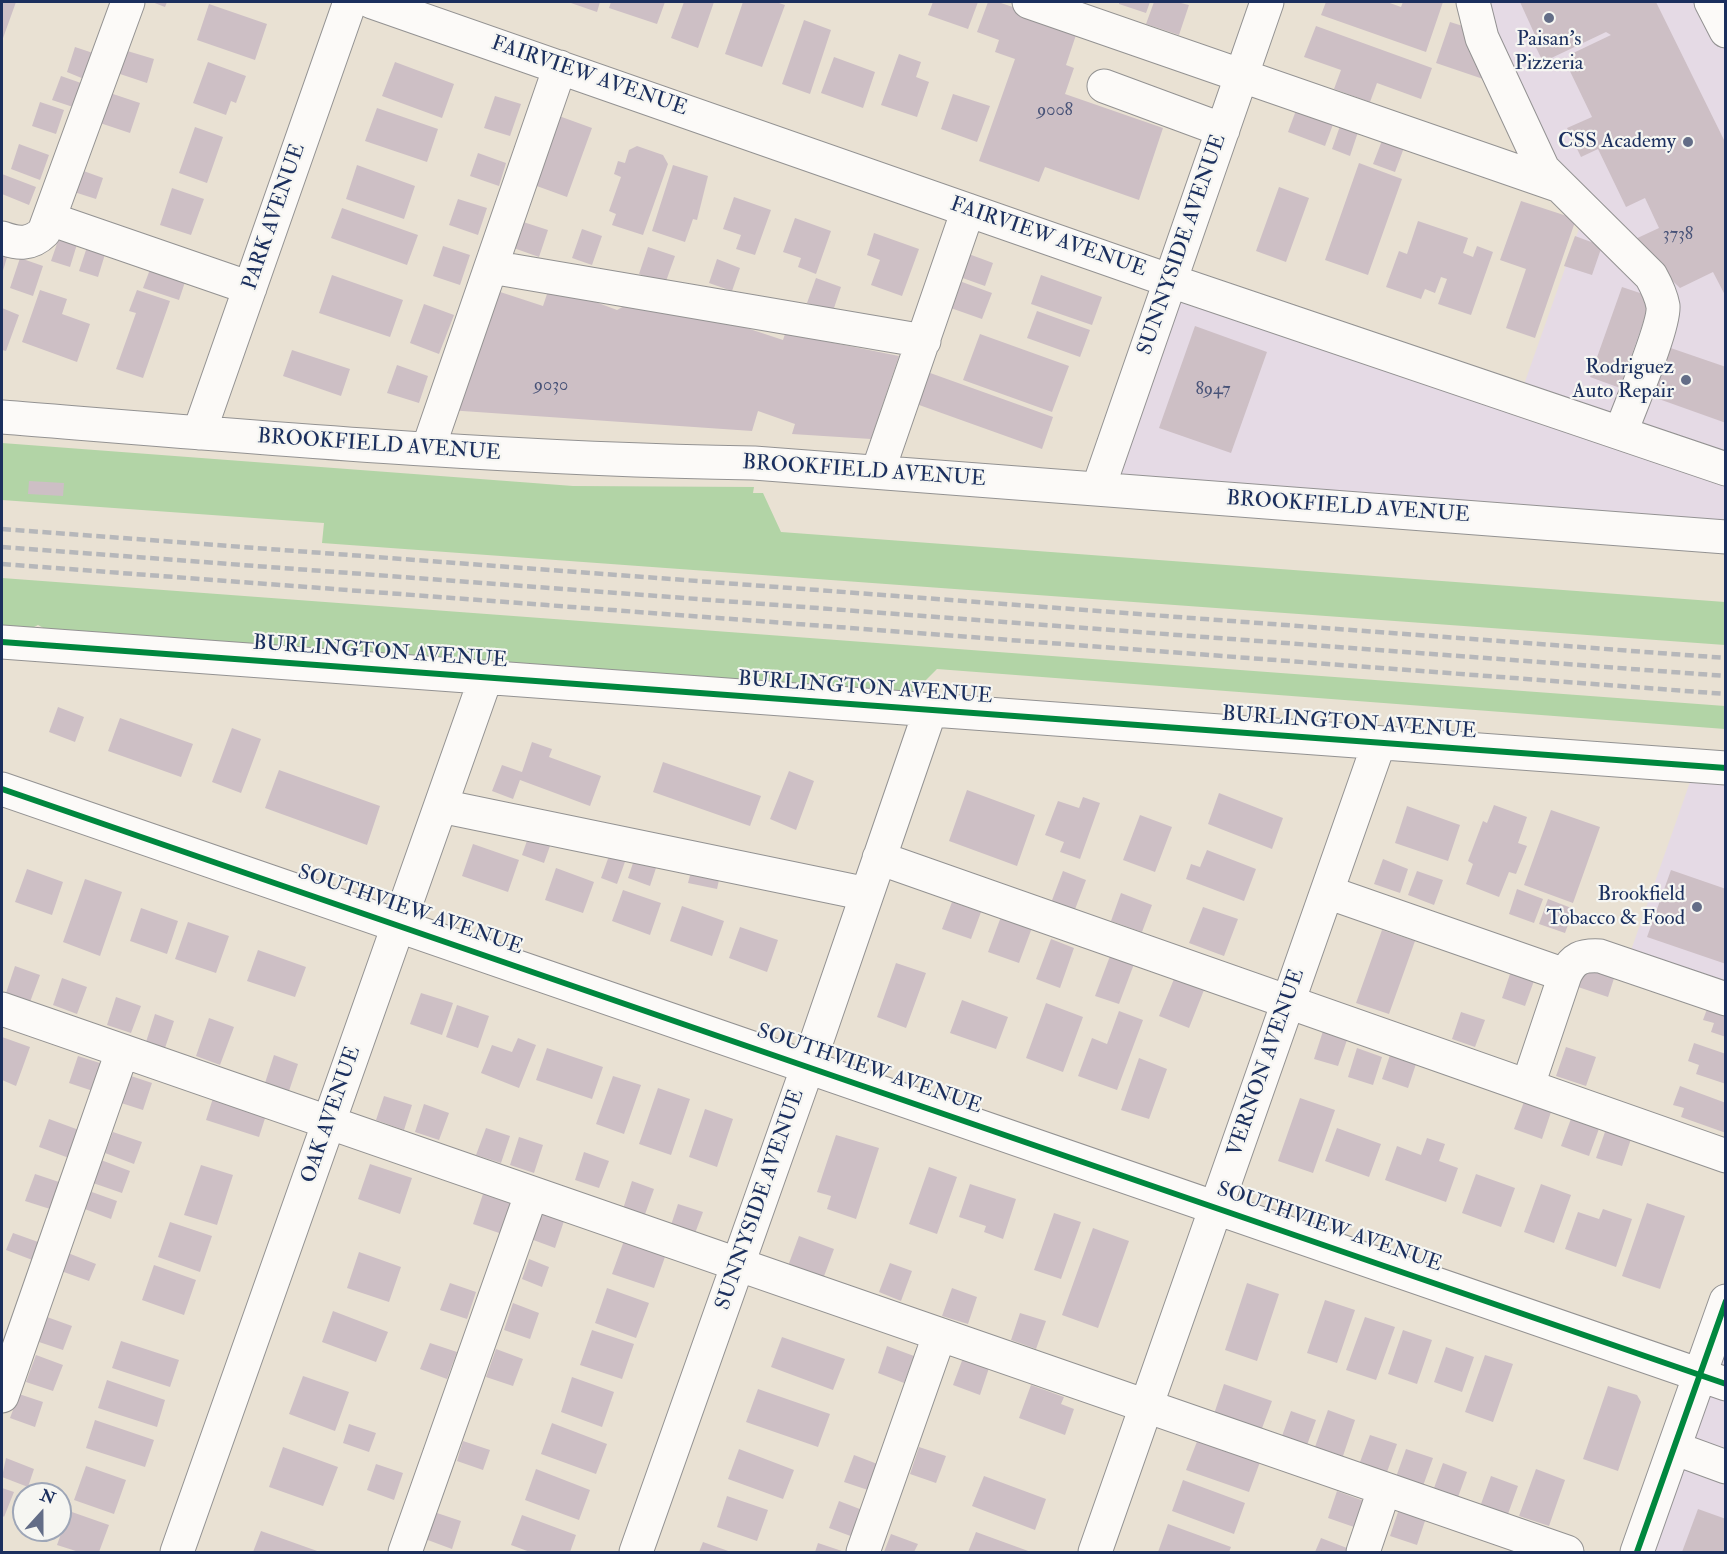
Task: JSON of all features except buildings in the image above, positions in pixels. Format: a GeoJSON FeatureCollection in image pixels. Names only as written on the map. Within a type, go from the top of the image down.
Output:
{"type":"FeatureCollection","features":[{"type":"Feature","properties":{"kind":"street"},"geometry":{"type":"LineString","coordinates":[[2,238],[25,243],[36,240],[50,219],[128,2]]}},
{"type":"Feature","properties":{"kind":"street","name":"PARK AVENUE"},"geometry":{"type":"LineString","coordinates":[[200,433],[350,2]]}},
{"type":"Feature","properties":{"kind":"street","name":"FAIRVIEW AVENUE"},"geometry":{"type":"LineString","coordinates":[[372,2],[1171,281],[1725,469]]}},
{"type":"Feature","properties":{"kind":"street"},"geometry":{"type":"LineString","coordinates":[[1029,2],[1557,185]]}},
{"type":"Feature","properties":{"kind":"street","name":"SUNNYSIDE AVENUE"},"geometry":{"type":"LineString","coordinates":[[1098,489],[1267,2]]}},
{"type":"Feature","properties":{"kind":"street"},"geometry":{"type":"LineString","coordinates":[[1473,2],[1474,15],[1486,48],[1543,169],[1651,276],[1663,307],[1660,327],[1621,432]]}},
{"type":"Feature","properties":{"kind":"street"},"geometry":{"type":"LineString","coordinates":[[1711,2],[1725,31]]}},
{"type":"Feature","properties":{"kind":"street"},"geometry":{"type":"LineString","coordinates":[[428,449],[560,67]]}},
{"type":"Feature","properties":{"kind":"street"},"geometry":{"type":"LineString","coordinates":[[1104,86],[1223,129]]}},
{"type":"Feature","properties":{"kind":"street"},"geometry":{"type":"LineString","coordinates":[[878,471],[968,210]]}},
{"type":"Feature","properties":{"kind":"street"},"geometry":{"type":"LineString","coordinates":[[50,219],[250,288]]}},
{"type":"Feature","properties":{"kind":"street"},"geometry":{"type":"LineString","coordinates":[[490,267],[924,341]]}},
{"type":"Feature","properties":{"kind":"street","name":"BROOKFIELD AVENUE"},"geometry":{"type":"LineString","coordinates":[[2,417],[200,433],[604,460],[754,463],[878,471],[1725,537]]}},
{"type":"Feature","properties":{"kind":"street","name":"BURLINGTON AVENUE"},"geometry":{"type":"LineString","coordinates":[[2,642],[1725,768]]}},
{"type":"Feature","properties":{"kind":"street","name":"OAK AVENUE"},"geometry":{"type":"LineString","coordinates":[[177,1552],[486,677]]}},
{"type":"Feature","properties":{"kind":"street","name":"SUNNYSIDE AVENUE"},"geometry":{"type":"LineString","coordinates":[[636,1552],[808,1066],[930,711]]}},
{"type":"Feature","properties":{"kind":"street","name":"VERNON AVENUE"},"geometry":{"type":"LineString","coordinates":[[1095,1552],[1379,743]]}},
{"type":"Feature","properties":{"kind":"street","name":"SOUTHVIEW AVENUE"},"geometry":{"type":"LineString","coordinates":[[2,789],[1713,1380]]}},
{"type":"Feature","properties":{"kind":"street"},"geometry":{"type":"LineString","coordinates":[[441,806],[867,894]]}},
{"type":"Feature","properties":{"kind":"street"},"geometry":{"type":"LineString","coordinates":[[879,858],[1289,1000],[1725,1156]]}},
{"type":"Feature","properties":{"kind":"street"},"geometry":{"type":"LineString","coordinates":[[1327,892],[1565,975]]}},
{"type":"Feature","properties":{"kind":"street"},"geometry":{"type":"LineString","coordinates":[[1528,1086],[1565,975],[1571,963],[1577,958],[1587,955],[1600,956],[1725,999]]}},
{"type":"Feature","properties":{"kind":"street"},"geometry":{"type":"LineString","coordinates":[[2,1009],[531,1195],[1567,1552]]}},
{"type":"Feature","properties":{"kind":"street"},"geometry":{"type":"LineString","coordinates":[[2,1396],[122,1052]]}},
{"type":"Feature","properties":{"kind":"street"},"geometry":{"type":"LineString","coordinates":[[405,1552],[531,1195]]}},
{"type":"Feature","properties":{"kind":"street"},"geometry":{"type":"LineString","coordinates":[[1637,1552],[1674,1448],[1713,1380],[1725,1301]]}},
{"type":"Feature","properties":{"kind":"street"},"geometry":{"type":"LineString","coordinates":[[863,1552],[939,1336]]}},
{"type":"Feature","properties":{"kind":"street"},"geometry":{"type":"LineString","coordinates":[[1674,1448],[1725,1467]]}},
{"type":"Feature","properties":{"kind":"street"},"geometry":{"type":"LineString","coordinates":[[1363,1552],[1384,1490]]}},
{"type":"Feature","properties":{"kind":"shaded area"},"geometry":{"type":"Polygon","coordinates":[[[1477,2],[1725,2],[1725,536],[1104,492],[1182,280],[1521,393],[1587,206],[1549,168],[1477,2]]]}},
{"type":"Feature","properties":{"kind":"shaded area"},"geometry":{"type":"Polygon","coordinates":[[[1690,782],[1725,784],[1725,989],[1629,956],[1690,782]]]}},
{"type":"Feature","properties":{"kind":"shaded area"},"geometry":{"type":"Polygon","coordinates":[[[1725,1329],[1725,1552],[1646,1552],[1725,1329]]]}},
{"type":"Feature","properties":{"kind":"green space"},"geometry":{"type":"Polygon","coordinates":[[[2,443],[573,486],[754,487],[753,493],[763,493],[781,532],[1725,602],[1725,645],[322,543],[324,523],[2,500],[2,443]]]}},
{"type":"Feature","properties":{"kind":"green space"},"geometry":{"type":"Polygon","coordinates":[[[2,578],[1725,706],[1725,729],[937,669],[919,687],[926,693],[49,631],[38,625],[28,630],[2,628],[2,578]]]}},
{"type":"Feature","properties":{"kind":"railway"},"geometry":{"type":"LineString","coordinates":[[2,529],[1726,658]]}},
{"type":"Feature","properties":{"kind":"railway"},"geometry":{"type":"LineString","coordinates":[[2,547],[1726,676]]}},
{"type":"Feature","properties":{"kind":"railway"},"geometry":{"type":"LineString","coordinates":[[2,564],[1726,694]]}},
{"type":"Feature","properties":{"kind":"cycle path"},"geometry":{"type":"LineString","coordinates":[[2,642],[1726,768]]}},
{"type":"Feature","properties":{"kind":"cycle path"},"geometry":{"type":"LineString","coordinates":[[2,789],[1726,1384]]}},
{"type":"Feature","properties":{"kind":"cycle path"},"geometry":{"type":"LineString","coordinates":[[1637,1552],[1726,1301]]}},
{"type":"Feature","properties":{"kind":"place","name":"Paisan's Pizzeria"},"geometry":{"type":"Point","coordinates":[1549,18]}},
{"type":"Feature","properties":{"kind":"place","name":"CSS Academy"},"geometry":{"type":"Point","coordinates":[1688,142]}},
{"type":"Feature","properties":{"kind":"place","name":"Rodriguez Auto Repair"},"geometry":{"type":"Point","coordinates":[1686,380]}},
{"type":"Feature","properties":{"kind":"place","name":"Brookfield Tobacco & Food"},"geometry":{"type":"Point","coordinates":[1697,907]}}]}
